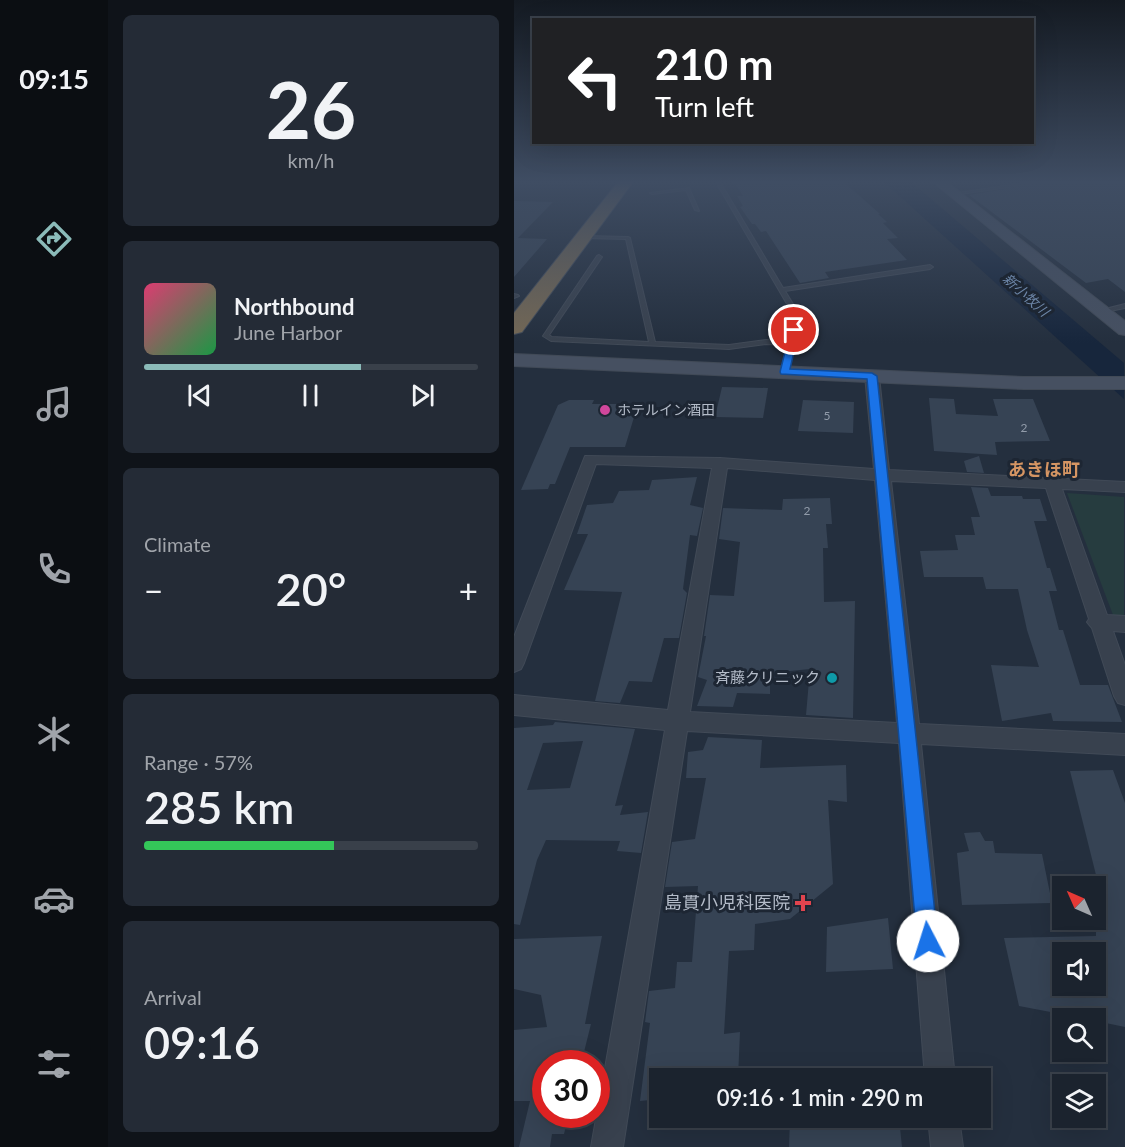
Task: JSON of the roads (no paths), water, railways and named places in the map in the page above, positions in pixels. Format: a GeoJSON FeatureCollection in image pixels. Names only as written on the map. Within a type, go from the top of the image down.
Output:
{"type":"FeatureCollection","features":[{"type":"Feature","properties":{"kind":"highway"},"geometry":{"type":"LineString","coordinates":[[515,297],[566,236]]}},
{"type":"Feature","properties":{"kind":"highway"},"geometry":{"type":"LineString","coordinates":[[514,327],[585,237]]}},
{"type":"Feature","properties":{"kind":"street"},"geometry":{"type":"LineString","coordinates":[[1006,236],[1124,330]]}},
{"type":"Feature","properties":{"kind":"street"},"geometry":{"type":"LineString","coordinates":[[514,360],[1082,384],[1124,383]]}},
{"type":"Feature","properties":{"kind":"street"},"geometry":{"type":"LineString","coordinates":[[872,376],[909,735],[939,1068]]}},
{"type":"Feature","properties":{"kind":"street"},"geometry":{"type":"LineString","coordinates":[[514,663],[590,459],[720,463],[881,475],[1124,487]]}},
{"type":"Feature","properties":{"kind":"street"},"geometry":{"type":"LineString","coordinates":[[607,1147],[720,463]]}},
{"type":"Feature","properties":{"kind":"street"},"geometry":{"type":"LineString","coordinates":[[1052,482],[1124,696]]}},
{"type":"Feature","properties":{"kind":"street"},"geometry":{"type":"LineString","coordinates":[[1098,622],[1124,624]]}},
{"type":"Feature","properties":{"kind":"street"},"geometry":{"type":"LineString","coordinates":[[514,705],[678,721],[1124,746]]}},
{"type":"Feature","properties":{"kind":"street"},"geometry":{"type":"LineString","coordinates":[[945,1128],[947,1147]]}},
{"type":"Feature","properties":{"kind":"lane"},"geometry":{"type":"LineString","coordinates":[[750,236],[795,316],[785,372]]}},
{"type":"Feature","properties":{"kind":"lane"},"geometry":{"type":"LineString","coordinates":[[585,237],[628,238],[652,343]]}},
{"type":"Feature","properties":{"kind":"lane"},"geometry":{"type":"LineString","coordinates":[[599,257],[546,336],[551,339],[729,346],[766,342],[792,343]]}},
{"type":"Feature","properties":{"kind":"lane"},"geometry":{"type":"LineString","coordinates":[[782,290],[930,267]]}},
{"type":"Feature","properties":{"kind":"lane"},"geometry":{"type":"LineString","coordinates":[[1100,310],[1124,306]]}},
{"type":"Feature","properties":{"kind":"water","name":"新小牧川"},"geometry":{"type":"Polygon","coordinates":[[[943,236],[974,236],[1124,363],[1124,399],[943,236]]]}},
{"type":"Feature","properties":{"kind":"place","name":"ホテルイン酒田"},"geometry":{"type":"Point","coordinates":[605,410]}},
{"type":"Feature","properties":{"kind":"place","name":"斉藤クリニック"},"geometry":{"type":"Point","coordinates":[832,678]}},
{"type":"Feature","properties":{"kind":"place","name":"島貫小児科医院"},"geometry":{"type":"Point","coordinates":[803,903]}},
{"type":"Feature","properties":{"kind":"district","name":"あきほ町"},"geometry":{"type":"Point","coordinates":[1044,470]}}]}
